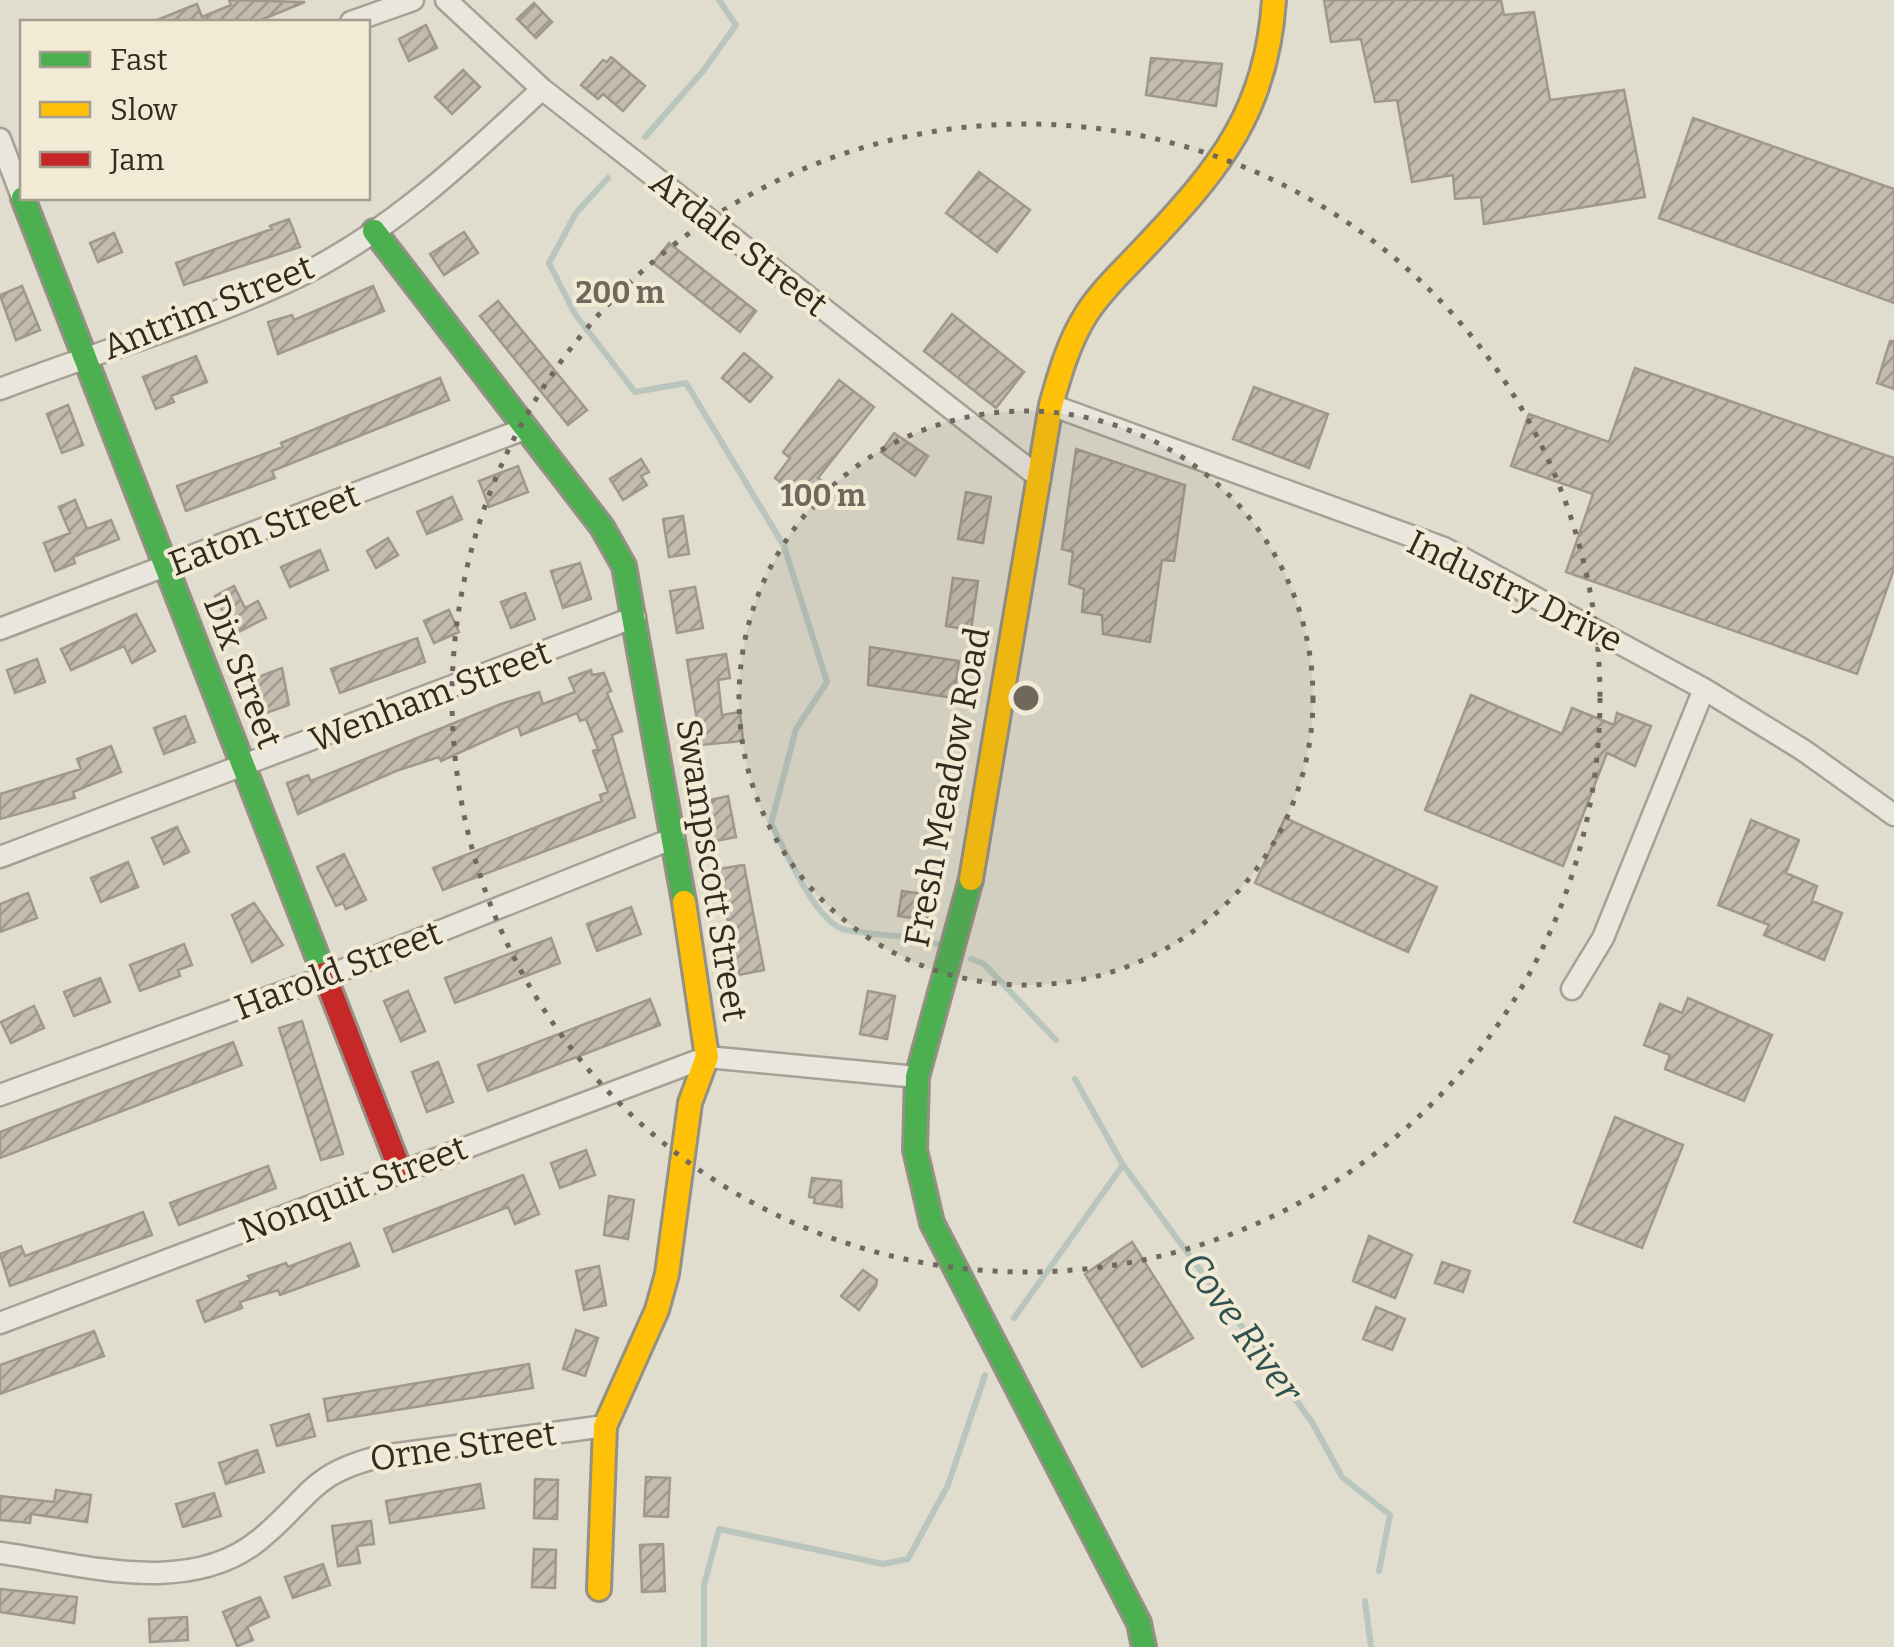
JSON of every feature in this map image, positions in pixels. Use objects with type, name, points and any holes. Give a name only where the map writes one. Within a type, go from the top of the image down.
[{"type":"street","points":[[356,20],[412,0]]},
{"type":"street","name":"Ardale Street","points":[[446,0],[542,89],[1040,478]]},
{"type":"street","name":"Fresh Meadow Road","points":[[1144,1647],[1139,1623],[932,1222],[915,1150],[917,1077],[969,893],[1051,405],[1066,352],[1101,293],[1189,202],[1234,147],[1264,80],[1274,9]]},
{"type":"street","name":"Antrim Street","points":[[0,389],[288,281],[374,232],[454,171],[542,89]]},
{"type":"street","name":"Dix Street","points":[[6,145],[20,190]]},
{"type":"street","name":"Dix Street","points":[[23,200],[400,1170]]},
{"type":"street","name":"Swampscott Street","points":[[374,232],[602,527],[624,566],[674,838],[707,1057],[690,1103],[666,1274],[656,1310],[605,1426],[599,1589]]},
{"type":"street","name":"Industry Drive","points":[[1051,405],[1444,548],[1704,689],[1803,750],[1894,816]]},
{"type":"street","name":"Eaton Street","points":[[0,628],[526,428]]},
{"type":"street","name":"Wenham Street","points":[[0,857],[635,617]]},
{"type":"street","points":[[1572,989],[1603,938],[1704,689]]},
{"type":"street","name":"Harold Street","points":[[0,1095],[326,977],[674,838]]},
{"type":"street","points":[[707,1057],[917,1077]]},
{"type":"street","name":"Nonquit Street","points":[[0,1323],[707,1057]]},
{"type":"street","name":"Orne Street","points":[[0,1553],[172,1573],[204,1568],[232,1558],[258,1541],[315,1482],[345,1464],[605,1426]]},
{"type":"building","points":[[229,0],[305,2],[261,20],[157,20],[197,4],[202,17],[231,5]]},
{"type":"building","points":[[1324,0],[1501,0],[1504,15],[1534,12],[1550,100],[1624,90],[1645,197],[1484,224],[1481,197],[1455,199],[1453,175],[1412,182],[1397,100],[1375,102],[1361,39],[1331,42]]},
{"type":"building","points":[[534,3],[552,22],[536,38],[517,19]]},
{"type":"building","points":[[426,25],[437,48],[409,61],[399,39]]},
{"type":"building","points":[[611,57],[645,86],[623,111],[603,94],[598,99],[581,85],[603,60],[607,62]]},
{"type":"building","points":[[1151,58],[1222,64],[1216,106],[1146,95]]},
{"type":"building","points":[[463,70],[480,87],[452,114],[435,97]]},
{"type":"building","points":[[1693,118],[1894,189],[1894,303],[1659,218]]},
{"type":"building","points":[[979,172],[1030,210],[997,252],[946,213]]},
{"type":"building","points":[[289,219],[300,247],[184,285],[176,263],[272,229],[270,226]]},
{"type":"building","points":[[464,232],[478,253],[444,275],[430,254]]},
{"type":"building","points":[[114,233],[122,252],[98,262],[90,243]]},
{"type":"building","points":[[669,243],[756,311],[740,332],[653,263]]},
{"type":"building","points":[[22,286],[40,330],[16,340],[0,295]]},
{"type":"building","points":[[373,286],[384,311],[278,354],[268,322],[292,315],[294,320]]},
{"type":"building","points":[[498,301],[587,410],[568,425],[480,316]]},
{"type":"building","points":[[952,314],[1024,372],[996,408],[924,351]]},
{"type":"building","points":[[1890,341],[1894,341],[1894,389],[1877,383]]},
{"type":"building","points":[[744,353],[772,377],[750,402],[722,378]]},
{"type":"building","points":[[196,356],[207,382],[171,396],[174,402],[156,409],[143,377]]},
{"type":"building","points":[[1635,368],[1894,458],[1894,569],[1857,674],[1566,572],[1593,494],[1511,466],[1529,414],[1609,442]]},
{"type":"building","points":[[440,378],[449,400],[272,471],[275,478],[186,511],[177,486],[283,447],[281,443]]},
{"type":"building","points":[[839,380],[874,407],[818,478],[830,488],[814,509],[775,478],[790,458],[783,452]]},
{"type":"building","points":[[1254,387],[1328,414],[1309,468],[1233,439]]},
{"type":"building","points":[[68,405],[83,445],[62,453],[47,414]]},
{"type":"building","points":[[894,433],[928,456],[915,476],[881,452]]},
{"type":"building","points":[[1076,449],[1185,485],[1174,561],[1162,560],[1150,642],[1103,634],[1102,615],[1082,612],[1084,589],[1069,584],[1073,552],[1062,549]]},
{"type":"building","points":[[641,459],[649,472],[641,476],[647,485],[623,500],[610,479]]},
{"type":"building","points":[[518,466],[528,492],[489,507],[479,481]]},
{"type":"building","points":[[966,492],[991,497],[983,543],[958,539]]},
{"type":"building","points":[[452,497],[462,519],[427,534],[417,512]]},
{"type":"building","points":[[75,500],[87,529],[111,520],[119,539],[73,557],[75,563],[55,571],[44,543],[70,533],[59,507]]},
{"type":"building","points":[[683,516],[689,554],[669,557],[663,519]]},
{"type":"building","points":[[388,538],[398,555],[376,568],[367,551]]},
{"type":"building","points":[[320,550],[328,570],[290,587],[281,567]]},
{"type":"building","points":[[580,563],[591,599],[563,608],[551,571]]},
{"type":"building","points":[[953,578],[978,581],[971,630],[946,626]]},
{"type":"building","points":[[234,586],[245,608],[258,601],[266,618],[234,634],[215,596]]},
{"type":"building","points":[[695,587],[703,628],[677,633],[670,591]]},
{"type":"building","points":[[525,593],[535,619],[511,628],[501,602]]},
{"type":"building","points":[[449,610],[459,632],[434,643],[424,621]]},
{"type":"building","points":[[136,614],[155,651],[132,663],[124,646],[71,670],[61,649]]},
{"type":"building","points":[[417,638],[425,662],[340,693],[331,669]]},
{"type":"building","points":[[870,647],[959,661],[954,698],[868,685]]},
{"type":"building","points":[[726,654],[730,678],[718,680],[722,715],[740,712],[743,741],[701,745],[687,660]]},
{"type":"building","points":[[37,659],[45,682],[15,693],[7,670]]},
{"type":"building","points":[[282,668],[289,705],[266,713],[253,679]]},
{"type":"building","points":[[591,670],[592,675],[604,673],[611,691],[607,693],[622,731],[612,735],[635,817],[443,890],[433,868],[602,801],[600,795],[608,792],[593,751],[598,749],[586,719],[580,721],[577,713],[521,735],[518,726],[441,761],[439,757],[396,771],[298,814],[287,783],[308,775],[311,781],[539,692],[543,704],[575,692],[569,678]]},
{"type":"building","points":[[1471,695],[1562,734],[1572,708],[1614,725],[1617,713],[1651,726],[1635,766],[1607,753],[1563,866],[1425,810]]},
{"type":"building","points":[[185,716],[195,742],[164,754],[154,728]]},
{"type":"building","points":[[111,746],[121,772],[73,792],[75,798],[0,819],[0,794],[81,769],[77,759]]},
{"type":"building","points":[[728,796],[736,837],[710,842],[702,802]]},
{"type":"building","points":[[1285,818],[1437,887],[1408,952],[1255,883]]},
{"type":"building","points":[[1751,820],[1799,840],[1786,873],[1817,886],[1812,901],[1842,913],[1824,960],[1764,935],[1769,925],[1718,905]]},
{"type":"building","points":[[177,827],[189,852],[164,864],[152,838]]},
{"type":"building","points":[[344,854],[366,900],[346,909],[343,903],[336,906],[317,867]]},
{"type":"building","points":[[128,862],[138,887],[101,902],[91,878]]},
{"type":"building","points":[[744,865],[764,970],[738,975],[718,869]]},
{"type":"building","points":[[902,891],[931,895],[927,920],[898,916]]},
{"type":"building","points":[[28,893],[37,918],[0,932],[0,904]]},
{"type":"building","points":[[254,903],[283,945],[252,962],[232,915]]},
{"type":"building","points":[[631,907],[641,934],[597,951],[587,924]]},
{"type":"building","points":[[551,938],[560,963],[455,1003],[445,978]]},
{"type":"building","points":[[184,944],[192,965],[178,970],[180,976],[140,991],[130,965]]},
{"type":"building","points":[[100,978],[110,1002],[74,1016],[64,992]]},
{"type":"building","points":[[408,991],[425,1031],[401,1041],[384,1001]]},
{"type":"building","points":[[868,991],[895,996],[887,1039],[860,1034]]},
{"type":"building","points":[[1688,998],[1772,1035],[1744,1101],[1665,1069],[1670,1055],[1644,1045],[1660,1004],[1682,1013]]},
{"type":"building","points":[[650,999],[660,1025],[488,1091],[478,1065]]},
{"type":"building","points":[[34,1006],[44,1028],[11,1043],[1,1022]]},
{"type":"building","points":[[302,1021],[343,1154],[321,1160],[279,1028]]},
{"type":"building","points":[[233,1042],[242,1065],[0,1158],[0,1132]]},
{"type":"building","points":[[438,1062],[453,1102],[427,1112],[412,1072]]},
{"type":"building","points":[[1615,1117],[1683,1145],[1642,1248],[1574,1222]]},
{"type":"building","points":[[586,1150],[595,1175],[560,1188],[551,1163]]},
{"type":"building","points":[[268,1166],[276,1188],[179,1225],[170,1203]]},
{"type":"building","points":[[523,1175],[539,1214],[515,1224],[508,1207],[393,1252],[384,1229]]},
{"type":"building","points":[[812,1178],[841,1181],[842,1207],[814,1203],[815,1198],[809,1197]]},
{"type":"building","points":[[609,1196],[634,1200],[628,1239],[604,1235]]},
{"type":"building","points":[[143,1212],[152,1235],[10,1286],[0,1254],[21,1246],[25,1256]]},
{"type":"building","points":[[1369,1236],[1412,1255],[1395,1298],[1353,1281]]},
{"type":"building","points":[[1132,1242],[1193,1338],[1142,1367],[1085,1274]]},
{"type":"building","points":[[350,1243],[359,1266],[280,1295],[278,1290],[240,1302],[242,1308],[205,1322],[197,1301],[250,1280],[248,1276],[286,1263],[288,1267]]},
{"type":"building","points":[[1442,1262],[1470,1271],[1463,1292],[1435,1283]]},
{"type":"building","points":[[599,1266],[606,1305],[584,1310],[576,1271]]},
{"type":"building","points":[[863,1270],[877,1280],[859,1310],[841,1296]]},
{"type":"building","points":[[1376,1307],[1405,1319],[1392,1350],[1363,1339]]},
{"type":"building","points":[[576,1330],[598,1338],[585,1376],[563,1369]]},
{"type":"building","points":[[94,1331],[104,1356],[0,1394],[0,1365]]},
{"type":"building","points":[[529,1364],[533,1388],[328,1421],[324,1399]]},
{"type":"building","points":[[309,1414],[315,1436],[277,1446],[271,1425]]},
{"type":"building","points":[[257,1450],[264,1472],[226,1484],[219,1463]]},
{"type":"building","points":[[646,1477],[670,1478],[668,1517],[644,1516]]},
{"type":"building","points":[[535,1479],[558,1480],[557,1519],[534,1518]]},
{"type":"building","points":[[480,1484],[484,1508],[390,1523],[386,1501]]},
{"type":"building","points":[[56,1490],[91,1495],[87,1522],[31,1514],[30,1523],[0,1520],[0,1496],[54,1502]]},
{"type":"building","points":[[214,1493],[221,1516],[183,1527],[176,1504]]},
{"type":"building","points":[[371,1521],[374,1544],[357,1546],[360,1563],[338,1566],[332,1526]]},
{"type":"building","points":[[663,1544],[665,1591],[642,1592],[640,1545]]},
{"type":"building","points":[[534,1549],[556,1550],[555,1588],[532,1587]]},
{"type":"building","points":[[323,1564],[330,1585],[293,1598],[285,1577]]},
{"type":"building","points":[[0,1589],[77,1597],[74,1623],[0,1612]]},
{"type":"building","points":[[260,1597],[269,1617],[247,1627],[253,1640],[237,1646],[223,1612]]},
{"type":"building","points":[[187,1617],[188,1640],[150,1642],[149,1619]]},
{"type":"waterway","name":"Cove River","points":[[645,137],[703,71],[736,25],[719,0]]},
{"type":"waterway","name":"Cove River","points":[[608,178],[576,213],[549,263],[575,314],[635,392],[686,383],[784,546],[827,682],[796,729],[771,824],[813,900],[835,925],[945,947]]},
{"type":"waterway","name":"Cove River","points":[[971,959],[984,964],[1056,1040]]},
{"type":"waterway","name":"Cove River","points":[[1075,1079],[1123,1165],[1312,1422],[1342,1477],[1390,1515],[1379,1571]]},
{"type":"waterway","points":[[1014,1318],[1123,1165]]},
{"type":"waterway","points":[[704,1647],[704,1585],[719,1529],[883,1564],[908,1559],[948,1485],[985,1375]]},
{"type":"waterway","name":"Cove River","points":[[1365,1601],[1371,1647]]},
{"type":"traffic: fast","points":[[24,200],[324,974]]},
{"type":"traffic: fast","points":[[374,231],[602,527],[624,566],[684,902]]},
{"type":"traffic: fast","points":[[971,879],[917,1077],[915,1150],[932,1223],[1139,1623],[1144,1647]]},
{"type":"traffic: slow","points":[[971,879],[1051,405],[1066,358],[1094,304],[1197,189],[1236,134],[1262,73],[1274,0]]},
{"type":"traffic: slow","points":[[599,1589],[605,1426],[657,1310],[667,1274],[690,1103],[707,1057],[684,902]]},
{"type":"traffic: jam","points":[[324,974],[400,1170]]}]
